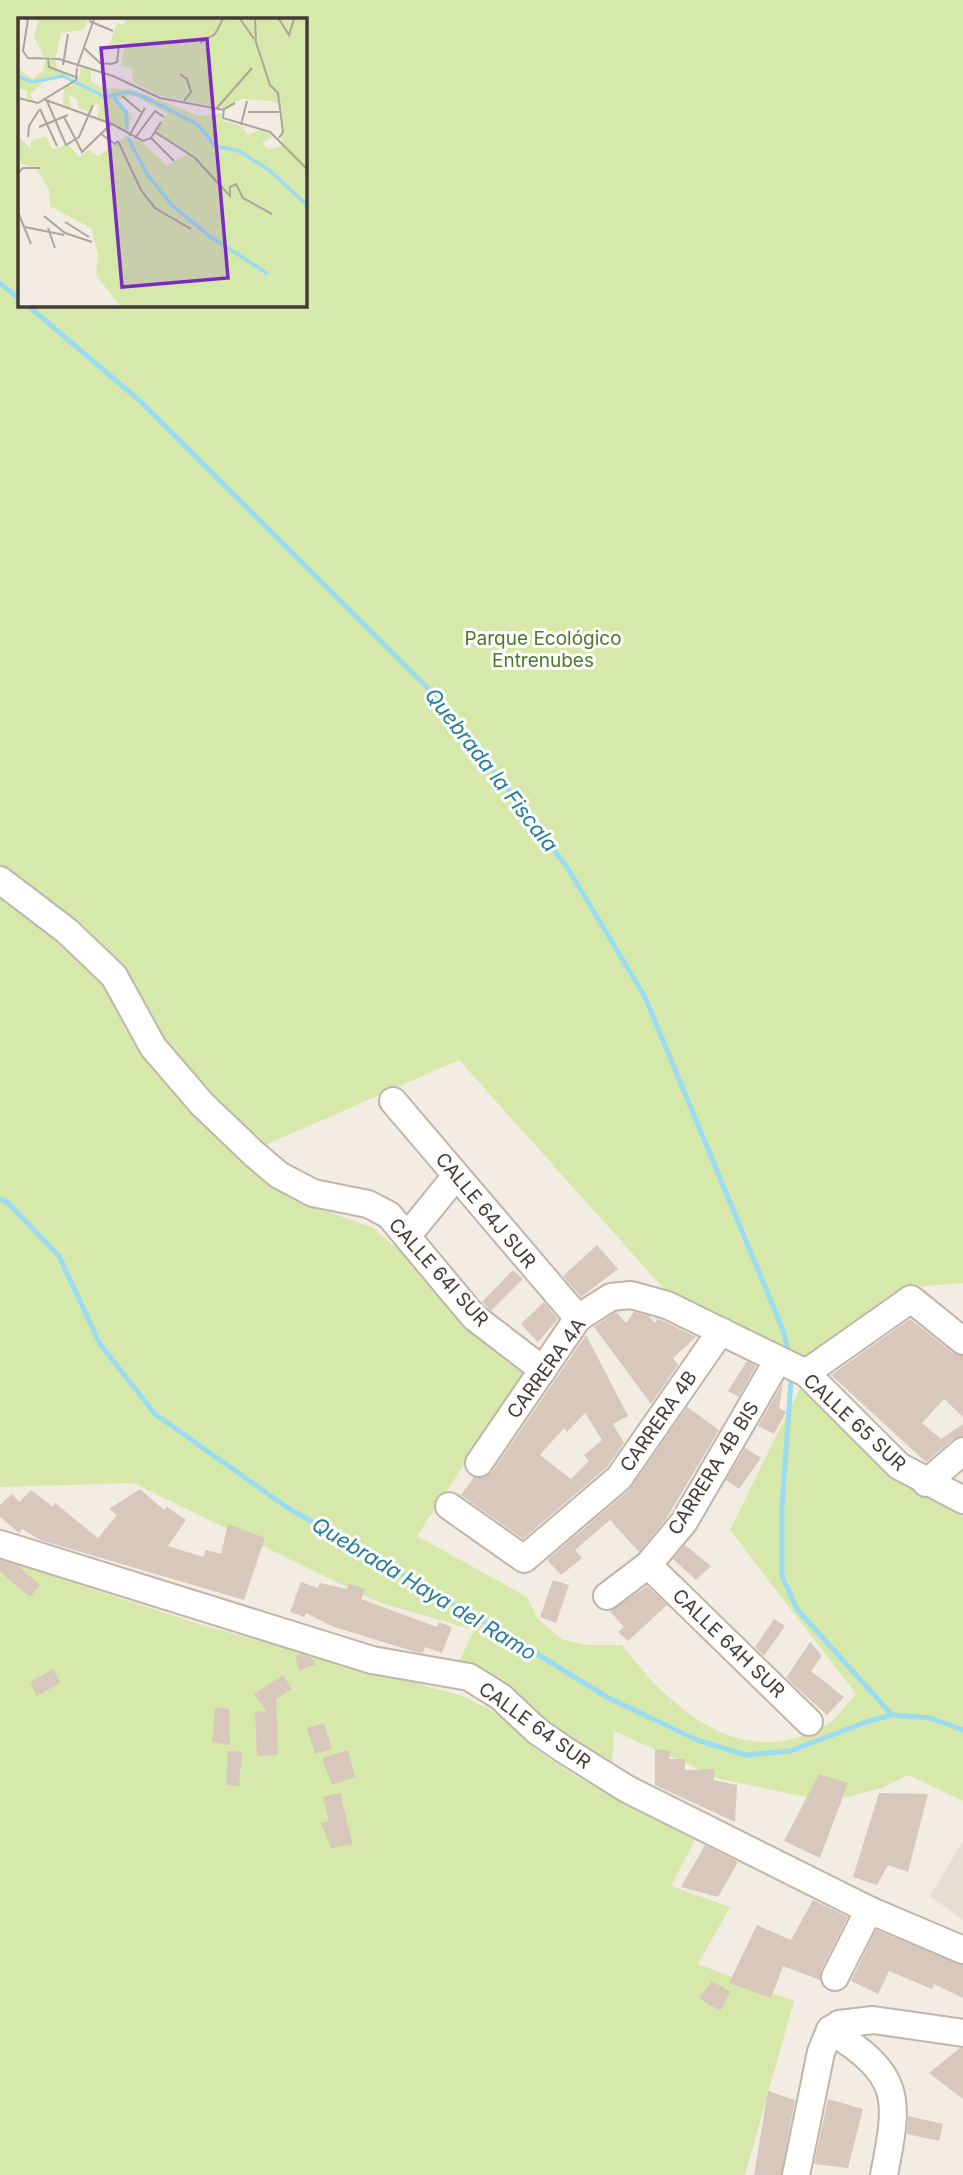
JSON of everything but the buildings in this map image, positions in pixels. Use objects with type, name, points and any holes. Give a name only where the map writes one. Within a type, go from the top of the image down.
[{"type":"street","name":"CALLE 64I SUR","points":[[0,880],[67,930],[114,976],[153,1047],[202,1104],[253,1153],[279,1175],[313,1194],[368,1204],[389,1215],[474,1317],[543,1370]]},
{"type":"street","name":"CALLE 64J SUR","points":[[393,1101],[578,1318]]},
{"type":"street","points":[[408,1236],[457,1176]]},
{"type":"street","name":"CARRERA 4A","points":[[478,1463],[578,1318],[611,1297],[631,1295]]},
{"type":"street","name":"CALLE 65 SUR","points":[[631,1295],[652,1299],[806,1373],[899,1466],[926,1483],[963,1500]]},
{"type":"street","points":[[806,1373],[911,1299],[963,1341]]},
{"type":"street","name":"CARRERA 4B","points":[[449,1506],[524,1559],[619,1478],[721,1331]]},
{"type":"street","name":"CARRERA 4B BIS","points":[[607,1596],[648,1565],[684,1522],[778,1360]]},
{"type":"street","points":[[926,1483],[963,1451]]},
{"type":"street","name":"CALLE 64 SUR","points":[[0,1544],[372,1660],[469,1677],[501,1697],[537,1731],[627,1789],[869,1910],[963,1950]]},
{"type":"street","name":"CALLE 64H SUR","points":[[648,1565],[809,1722]]},
{"type":"street","points":[[835,1977],[869,1910]]},
{"type":"street","points":[[796,2175],[821,2052],[839,2026],[873,2020],[909,2023],[963,2033]]},
{"type":"street","points":[[839,2026],[892,2093],[895,2117],[884,2175]]},
{"type":"shaded area","points":[[963,1841],[963,1920],[930,1896]]},
{"type":"green space","name":"Parque Ecológico Entrenubes","points":[[0,0],[963,0],[963,1283],[901,1288],[801,1360],[665,1290],[459,1060],[238,1157],[287,1197],[373,1228],[416,1265],[450,1309],[526,1371],[417,1536],[527,1597],[538,1619],[563,1640],[588,1645],[622,1645],[663,1691],[686,1711],[711,1727],[737,1738],[766,1742],[795,1738],[826,1725],[856,1694],[730,1530],[800,1388],[901,1482],[963,1513],[963,1801],[908,1775],[882,1788],[847,1797],[811,1798],[720,1779],[614,1731],[612,1765],[458,1664],[474,1630],[378,1602],[133,1483],[0,1487]]},
{"type":"green space","points":[[0,1559],[205,1626],[463,1696],[502,1716],[535,1749],[577,1777],[695,1840],[671,1886],[730,1907],[698,1964],[794,2001],[745,2175],[0,2175]]},
{"type":"waterway","name":"Quebrada la Fiscala","points":[[0,283],[18,298]]},
{"type":"waterway","name":"Quebrada la Fiscala","points":[[28,306],[140,401],[441,701],[567,867],[645,997],[783,1330],[789,1354]]},
{"type":"waterway","name":"Quebrada Haya del Ramo","points":[[0,1199],[7,1202],[59,1256],[100,1344],[155,1414],[285,1506],[607,1697],[697,1740],[745,1755],[790,1751],[892,1715],[930,1718],[963,1730]]},
{"type":"waterway","name":"Quebrada la Fiscala","points":[[791,1381],[782,1506],[782,1576],[797,1609],[892,1715]]}]
